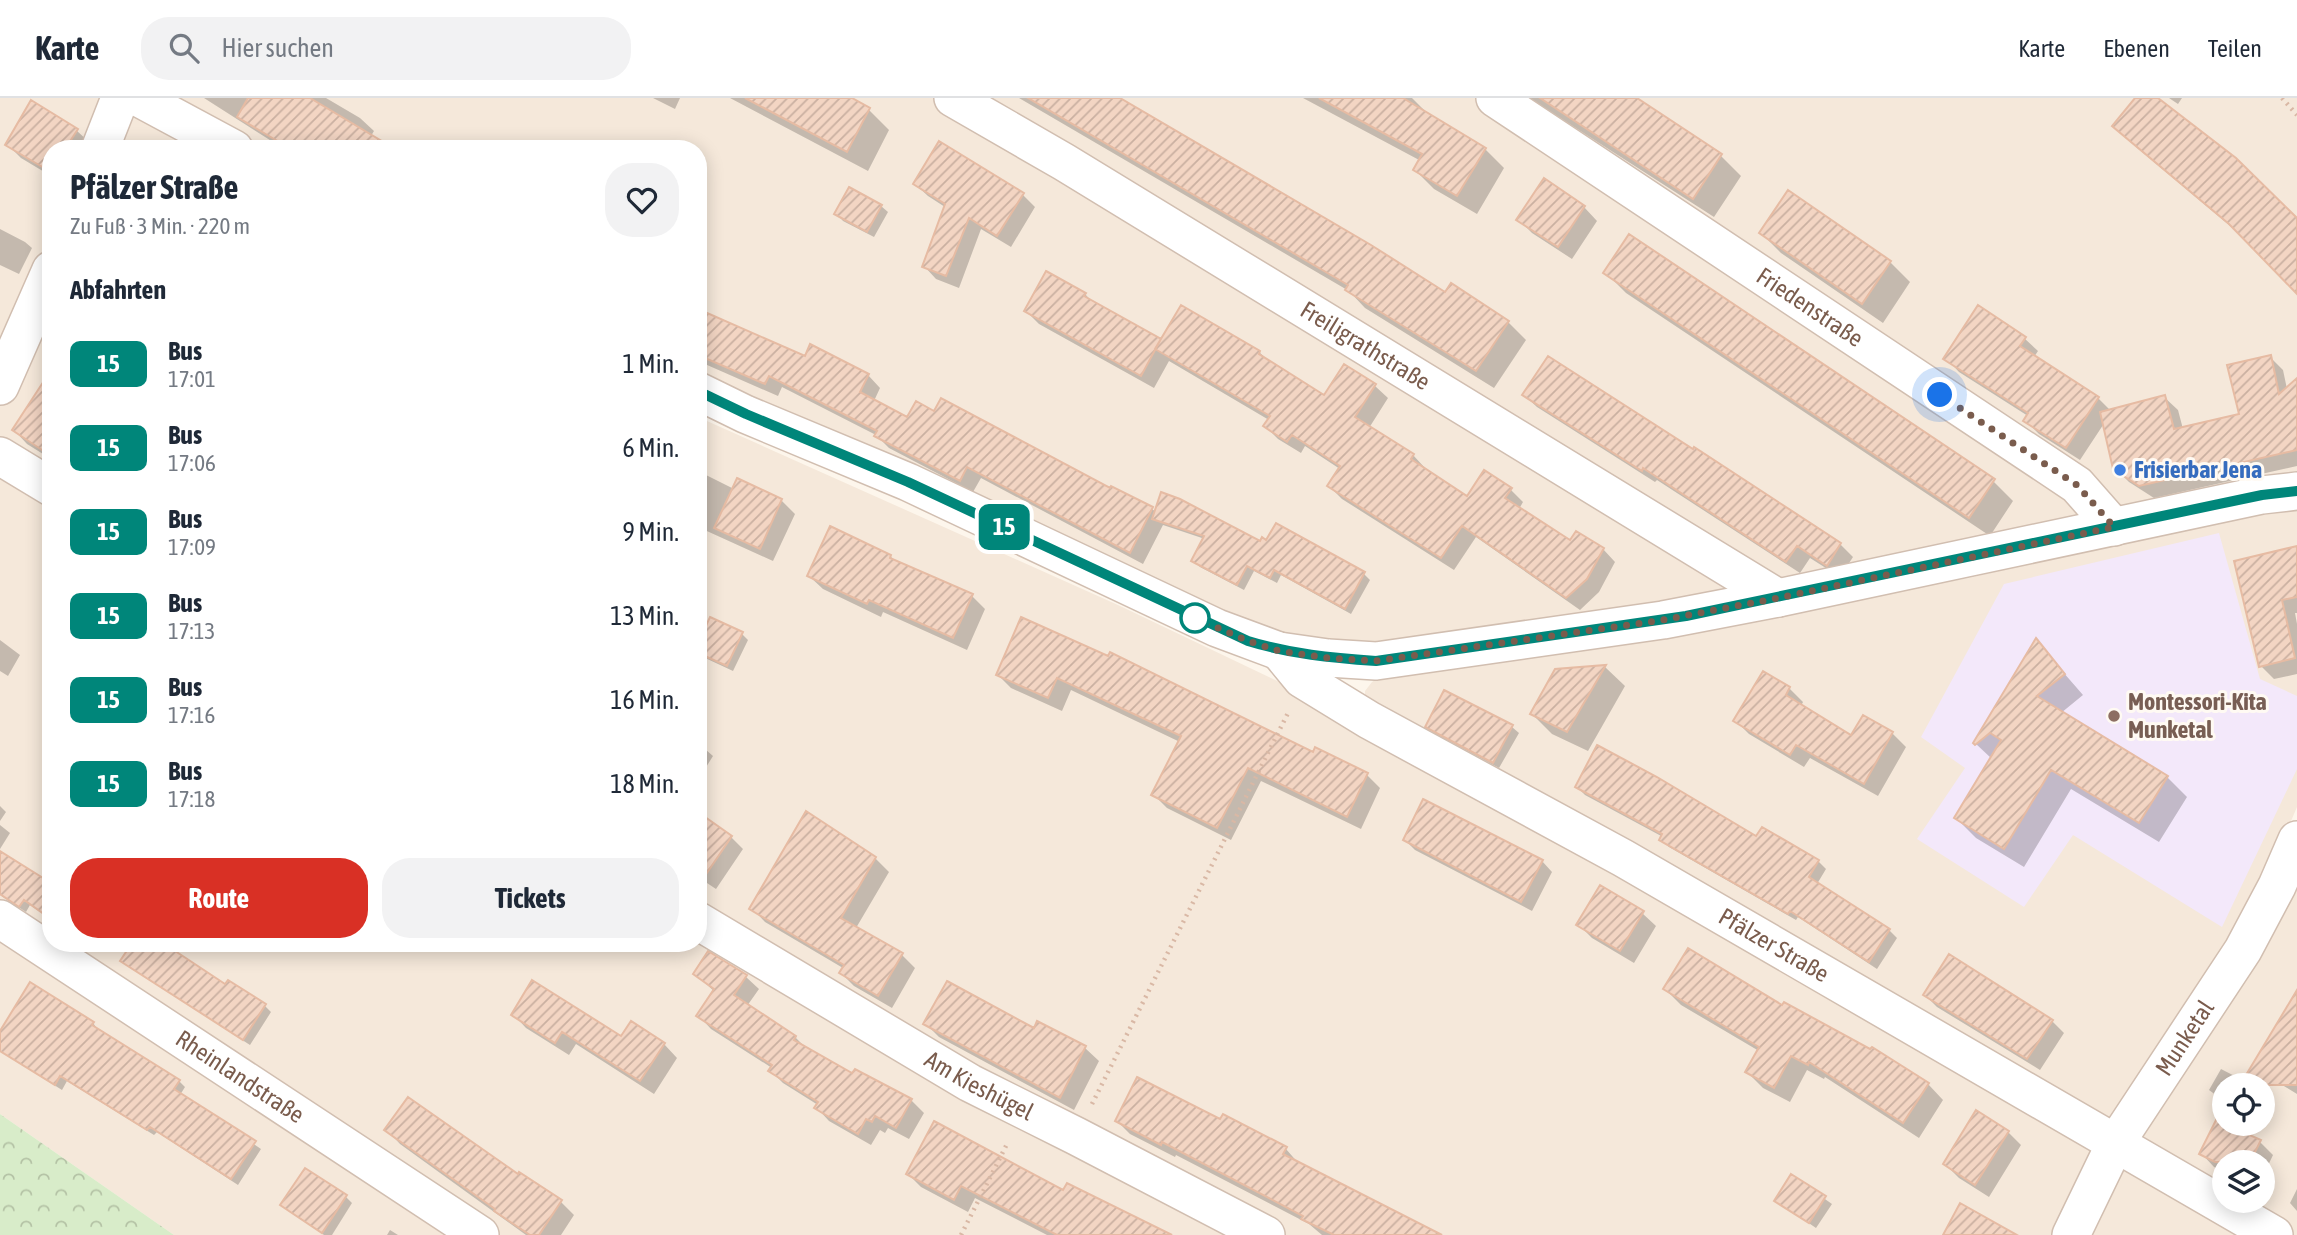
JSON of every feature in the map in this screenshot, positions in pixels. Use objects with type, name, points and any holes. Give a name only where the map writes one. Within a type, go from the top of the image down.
[{"type":"street","points":[[104,140],[120,98]]},
{"type":"street","points":[[139,98],[217,140]]},
{"type":"street","name":"Freiligrathstraße","points":[[953,98],[1088,176],[1778,598]]},
{"type":"street","name":"Friedenstraße","points":[[1494,98],[2077,485],[2114,527]]},
{"type":"street","points":[[0,386],[42,290]]},
{"type":"street","points":[[707,395],[908,482],[1217,628],[1279,651],[1376,661],[1663,620],[2262,495],[2297,491]]},
{"type":"street","points":[[0,456],[42,482]]},
{"type":"street","name":"Pfälzer Straße","points":[[1279,651],[1302,679],[1369,720],[1635,864],[2274,1235]]},
{"type":"street","name":"Munketal","points":[[2071,1235],[2115,1144],[2243,950],[2277,886],[2297,840]]},
{"type":"street","name":"Rheinlandstraße","points":[[0,919],[42,947]]},
{"type":"street","name":"Am Kieshügel","points":[[707,926],[935,1063],[1266,1235]]},
{"type":"street","name":"Rheinlandstraße","points":[[50,952],[480,1235]]},
{"type":"path","points":[[2282,98],[2297,115]]},
{"type":"path","points":[[1076,1136],[1283,724]]},
{"type":"path","points":[[961,1235],[1025,1110]]},
{"type":"shaded area","points":[[0,98],[103,98],[183,140],[42,140],[42,952],[707,952],[707,421],[1118,605],[1313,698],[1471,783],[2092,1146],[2094,1156],[2052,1235],[174,1235],[0,1114]]},
{"type":"shaded area","points":[[164,98],[2297,98],[2297,476],[1661,607],[1373,644],[1333,641],[1269,630],[1180,599],[707,387],[707,140],[236,140]]},
{"type":"shaded area","points":[[2297,506],[2297,807],[2265,882],[2115,1124],[1909,1008],[1622,836],[1488,771],[1365,701],[1365,691],[1379,677],[1665,633],[1969,578],[2263,509]]},
{"type":"shaded area","name":"Montessori-Kita Munketal","points":[[2219,533],[2260,679],[2297,696],[2297,769],[2222,927],[2073,835],[2024,907],[1917,839],[1965,768],[1921,737],[2004,584]]},
{"type":"shaded area","points":[[2297,873],[2297,1235],[2085,1235],[2120,1161]]},
{"type":"green space","points":[[0,1114],[174,1235],[0,1235]]},
{"type":"building","points":[[248,98],[310,98],[380,140],[276,140],[237,117]]},
{"type":"building","points":[[745,98],[852,98],[870,108],[847,152]]},
{"type":"building","points":[[1028,98],[1120,98],[1371,245],[1445,292],[1451,283],[1509,321],[1476,371],[1345,290],[1348,285]]},
{"type":"building","points":[[1319,98],[1403,98],[1486,148],[1457,196],[1413,170],[1422,154]]},
{"type":"building","points":[[1540,98],[1637,98],[1722,154],[1693,199]]},
{"type":"building","points":[[2135,98],[2158,98],[2236,158],[2297,218],[2297,294],[2229,224],[2112,126]]},
{"type":"building","points":[[31,100],[78,129],[71,140],[42,140],[42,167],[5,145]]},
{"type":"building","points":[[939,141],[1024,193],[997,236],[969,218],[946,276],[922,267],[945,204],[913,184]]},
{"type":"building","points":[[1544,178],[1585,206],[1558,247],[1516,220]]},
{"type":"building","points":[[849,187],[882,205],[867,232],[834,214]]},
{"type":"building","points":[[1788,190],[1891,261],[1862,304],[1759,233]]},
{"type":"building","points":[[1629,234],[1995,479],[1969,518],[1603,273]]},
{"type":"building","points":[[1046,271],[1086,293],[1084,296],[1161,339],[1141,376],[1024,311]]},
{"type":"building","points":[[1181,305],[1260,351],[1259,354],[1324,395],[1344,364],[1376,384],[1355,417],[1414,454],[1411,459],[1467,496],[1484,470],[1512,488],[1505,498],[1570,540],[1576,531],[1604,548],[1587,579],[1566,598],[1462,526],[1441,558],[1327,486],[1340,466],[1292,435],[1287,442],[1263,426],[1270,416],[1155,349]]},
{"type":"building","points":[[1978,305],[2026,337],[2020,346],[2099,397],[2066,448],[2023,421],[2028,413],[1943,359]]},
{"type":"building","points":[[707,313],[805,356],[810,344],[869,374],[860,392],[907,417],[916,401],[934,411],[941,398],[1110,488],[1111,486],[1153,507],[1130,553],[967,467],[960,481],[874,436],[877,431],[769,376],[765,384],[707,359]]},
{"type":"building","points":[[2271,355],[2279,394],[2297,378],[2297,450],[2139,486],[2113,469],[2100,412],[2165,395],[2174,429],[2239,414],[2227,365]]},
{"type":"building","points":[[1548,356],[1841,543],[1827,566],[1797,546],[1786,562],[1643,468],[1642,471],[1522,395]]},
{"type":"building","points":[[42,384],[42,450],[12,430]]},
{"type":"building","points":[[737,478],[782,499],[760,549],[714,528]]},
{"type":"building","points":[[1161,492],[1180,499],[1260,541],[1262,537],[1266,540],[1276,523],[1365,572],[1345,609],[1274,570],[1270,578],[1247,566],[1237,585],[1191,561],[1204,536],[1152,519]]},
{"type":"building","points":[[830,526],[891,555],[890,558],[973,594],[953,638],[869,600],[867,604],[807,576]]},
{"type":"building","points":[[2297,546],[2297,597],[2282,600],[2295,658],[2259,667],[2234,561]]},
{"type":"building","points":[[710,617],[743,632],[727,666],[707,657],[707,624]]},
{"type":"building","points":[[1021,617],[1108,656],[1110,652],[1313,752],[1315,747],[1368,773],[1347,817],[1248,768],[1217,828],[1151,795],[1181,736],[1057,678],[1048,698],[996,675]]},
{"type":"building","points":[[2036,638],[2065,674],[2037,696],[2168,776],[2139,823],[2051,770],[2004,849],[1954,818],[2001,740],[1990,733],[1975,745],[1973,743]]},
{"type":"building","points":[[1606,665],[1567,732],[1530,714],[1555,669]]},
{"type":"building","points":[[1763,671],[1790,687],[1786,695],[1851,735],[1863,715],[1893,732],[1864,784],[1796,745],[1790,755],[1733,721]]},
{"type":"building","points":[[1444,690],[1513,725],[1493,763],[1425,727]]},
{"type":"building","points":[[1597,745],[1756,836],[1762,827],[1819,860],[1809,877],[1890,929],[1869,962],[1790,911],[1788,914],[1659,840],[1662,834],[1575,787]]},
{"type":"building","points":[[1423,799],[1543,860],[1521,902],[1403,840]]},
{"type":"building","points":[[806,811],[876,857],[841,918],[903,953],[878,996],[839,973],[844,965],[749,909]]},
{"type":"building","points":[[707,818],[732,836],[707,873]]},
{"type":"building","points":[[0,851],[42,877],[42,913],[24,900],[19,907],[0,894]]},
{"type":"building","points":[[1600,885],[1644,911],[1620,951],[1576,925]]},
{"type":"building","points":[[1688,948],[1782,1005],[1784,1002],[1870,1049],[1872,1047],[1929,1083],[1903,1123],[1809,1062],[1808,1065],[1791,1056],[1774,1088],[1745,1072],[1759,1047],[1663,989]]},
{"type":"building","points":[[708,951],[747,975],[734,995],[796,1036],[794,1040],[852,1073],[855,1069],[912,1099],[896,1128],[875,1116],[872,1122],[866,1119],[858,1134],[814,1108],[818,1102],[768,1071],[772,1065],[696,1016],[714,989],[693,974]]},
{"type":"building","points":[[126,952],[177,952],[225,984],[228,980],[266,1004],[243,1040],[120,961]]},
{"type":"building","points":[[1949,954],[2053,1020],[2027,1059],[1923,995]]},
{"type":"building","points":[[532,980],[621,1036],[631,1021],[665,1043],[640,1081],[562,1032],[555,1043],[511,1015]]},
{"type":"building","points":[[947,981],[1034,1028],[1037,1021],[1086,1046],[1060,1098],[923,1024]]},
{"type":"building","points":[[30,982],[180,1080],[174,1089],[256,1141],[231,1179],[150,1127],[147,1130],[60,1076],[55,1085],[0,1051],[0,1031]]},
{"type":"building","points":[[2297,990],[2297,1085],[2275,1085],[2275,1073],[2247,1073]]},
{"type":"building","points":[[1137,1077],[1220,1119],[1223,1114],[1287,1147],[1283,1154],[1442,1235],[1334,1235],[1301,1219],[1303,1216],[1162,1142],[1161,1145],[1115,1121]]},
{"type":"building","points":[[408,1097],[518,1174],[519,1172],[562,1200],[539,1235],[530,1235],[494,1211],[495,1209],[384,1130]]},
{"type":"building","points":[[1976,1110],[2009,1131],[1975,1185],[1943,1164]]},
{"type":"building","points":[[934,1121],[1063,1190],[1067,1183],[1172,1235],[1057,1235],[961,1186],[954,1200],[906,1174]]},
{"type":"building","points":[[2212,1128],[2212,1136],[2252,1136],[2261,1140],[2256,1150],[2212,1150],[2212,1160],[2199,1154]]},
{"type":"building","points":[[305,1168],[347,1195],[322,1233],[280,1205]]},
{"type":"building","points":[[1791,1174],[1826,1196],[1809,1223],[1774,1201]]},
{"type":"building","points":[[1960,1203],[2017,1235],[1943,1235]]},
{"type":"bus line","name":"15","points":[[707,395],[908,482],[1248,641],[1279,651],[1376,661],[1663,620],[2262,495],[2297,491]]},
{"type":"place","name":"Frisierbar Jena","points":[[2120,470]]},
{"type":"place","name":"Montessori-Kita Munketal","points":[[2114,716]]},
{"type":"route","points":[[1195,618],[1279,651],[1376,661],[1663,620],[2114,527],[2077,485],[1940,395]]}]
